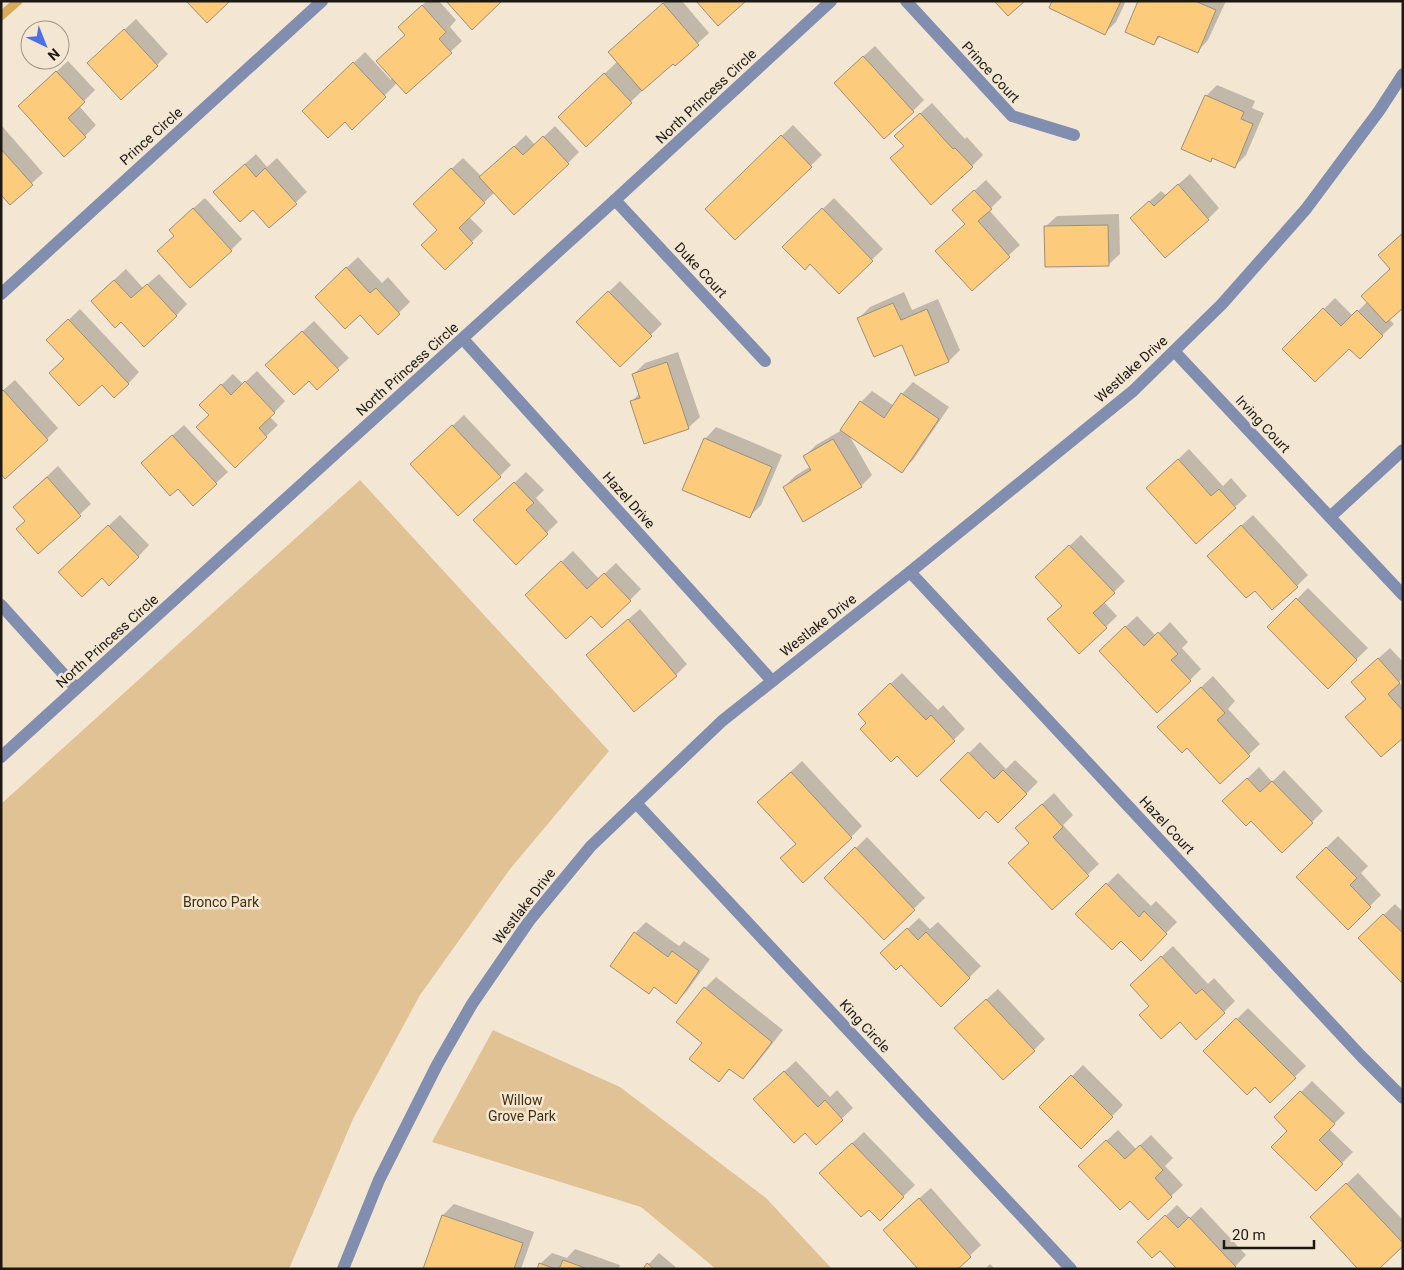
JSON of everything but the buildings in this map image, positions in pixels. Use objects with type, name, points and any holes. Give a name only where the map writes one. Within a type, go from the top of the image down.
[{"type":"street","name":"Prince Circle","points":[[1,294],[322,1]]},
{"type":"street","name":"North Princess Circle","points":[[1,757],[463,339],[831,1]]},
{"type":"street","name":"Prince Court","points":[[906,1],[1012,116],[1074,135]]},
{"type":"street","name":"Westlake Drive","points":[[343,1269],[380,1180],[437,1065],[472,1004],[529,921],[591,846],[722,721],[910,572],[1133,391],[1222,304],[1306,209],[1379,111],[1403,74]]},
{"type":"street","name":"Duke Court","points":[[615,200],[765,361]]},
{"type":"street","name":"Hazel Drive","points":[[463,339],[772,681]]},
{"type":"street","name":"Irving Court","points":[[1174,350],[1403,595]]},
{"type":"street","points":[[1330,517],[1403,450]]},
{"type":"street","name":"Hazel Court","points":[[910,572],[1354,1048],[1403,1098]]},
{"type":"street","points":[[1,605],[76,688]]},
{"type":"street","name":"King Circle","points":[[636,803],[1071,1269]]},
{"type":"green space","name":"Bronco Park","points":[[360,480],[609,751],[510,869],[420,995],[353,1119],[289,1269],[1,1269],[1,804]]},
{"type":"green space","name":"Willow Grove Park","points":[[493,1030],[620,1087],[766,1198],[832,1269],[716,1269],[641,1207],[432,1142]]},
{"type":"waterway","points":[[1,16],[18,1]]}]
